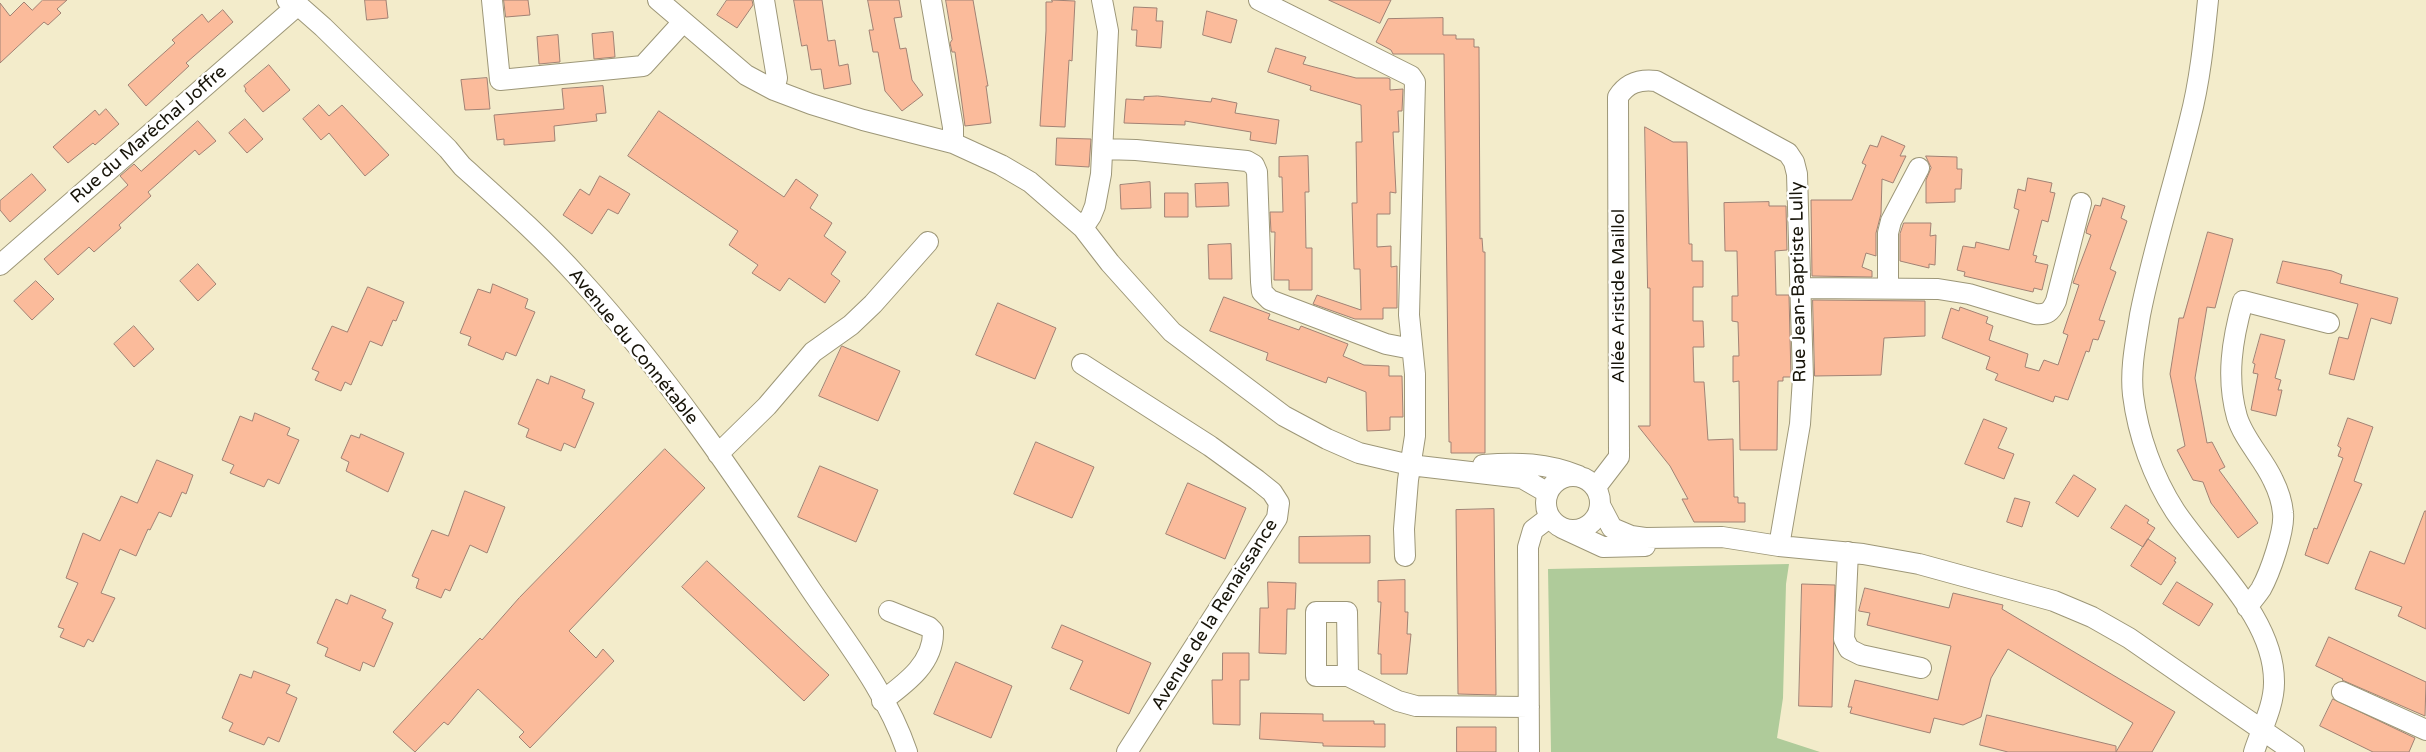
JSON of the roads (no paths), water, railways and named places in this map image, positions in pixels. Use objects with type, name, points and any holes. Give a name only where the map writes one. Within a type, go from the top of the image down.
[{"type":"street","points":[[492,0],[500,80],[643,66],[683,22]]},
{"type":"street","points":[[658,0],[746,74],[774,90],[811,104],[953,143],[1001,165],[1030,182],[1082,228],[1172,332],[1277,410],[1327,439],[1359,452],[1410,465],[1522,478],[1548,493]]},
{"type":"street","points":[[764,0],[777,78],[774,90]]},
{"type":"street","points":[[931,0],[953,127],[953,143]]},
{"type":"street","points":[[1082,228],[1091,216],[1099,191],[1103,149],[1108,31],[1102,0]]},
{"type":"street","points":[[1259,0],[1411,76],[1415,82],[1412,219],[1408,265],[1408,315],[1412,349],[1415,436],[1410,465],[1405,522],[1405,556]]},
{"type":"street","points":[[2208,0],[2204,48],[2191,117],[2146,284],[2133,353],[2133,395],[2139,426],[2147,452],[2163,490],[2176,512],[2247,607],[2266,640],[2273,662],[2273,696],[2254,752]]},
{"type":"street","name":"Rue du Maréchal Joffre","points":[[0,264],[292,3]]},
{"type":"street","name":"Avenue du Connétable","points":[[292,3],[323,27],[448,149],[462,166],[578,277],[673,392],[718,454],[859,661],[882,701],[907,752]]},
{"type":"street","name":"Rue Jean-Baptiste Lully","points":[[1618,97],[1624,87],[1634,82],[1656,81],[1788,153],[1794,162],[1797,174],[1803,378],[1800,424],[1779,546]]},
{"type":"street","name":"Allée Aristide Maillol","points":[[1588,482],[1619,458],[1618,97]]},
{"type":"street","points":[[1103,149],[1136,150],[1247,161],[1254,165],[1257,172],[1261,282],[1265,296],[1386,344],[1412,349]]},
{"type":"street","points":[[1888,287],[1888,233],[1891,221],[1919,168]]},
{"type":"street","points":[[1800,288],[1888,287],[1938,289],[1961,292],[2035,314],[2046,315],[2052,311],[2056,301],[2081,203]]},
{"type":"street","points":[[718,454],[767,406],[812,352],[851,325],[873,304],[928,242]]},
{"type":"street","points":[[2247,607],[2260,590],[2267,576],[2283,523],[2284,513],[2273,480],[2238,419],[2233,398],[2231,353],[2243,301],[2329,322]]},
{"type":"street","name":"Avenue de la Renaissance","points":[[1082,364],[1210,446],[1257,480],[1272,492],[1280,509],[1274,524],[1128,752]]},
{"type":"street","points":[[1441,468],[1510,462],[1554,466],[1588,482],[1599,494],[1600,507],[1612,528],[1631,536],[1645,538],[1722,537],[1779,546],[1848,552],[1919,564],[2054,601],[2084,614],[2129,638],[2294,752]]},
{"type":"street","points":[[1588,482],[1566,477],[1559,480],[1548,493],[1546,503],[1556,523],[1603,547],[1631,546],[1748,551],[1779,546]]},
{"type":"street","points":[[1529,752],[1528,547],[1533,530],[1556,523],[1574,530],[1582,529],[1592,522],[1600,507]]},
{"type":"street","points":[[1848,552],[1844,638],[1849,649],[1861,655],[1921,668]]},
{"type":"street","points":[[882,701],[918,673],[934,638],[933,630],[929,627],[889,610]]},
{"type":"street","points":[[1348,676],[1398,701],[1416,706],[1529,707]]},
{"type":"street","points":[[2342,692],[2426,730]]}]
